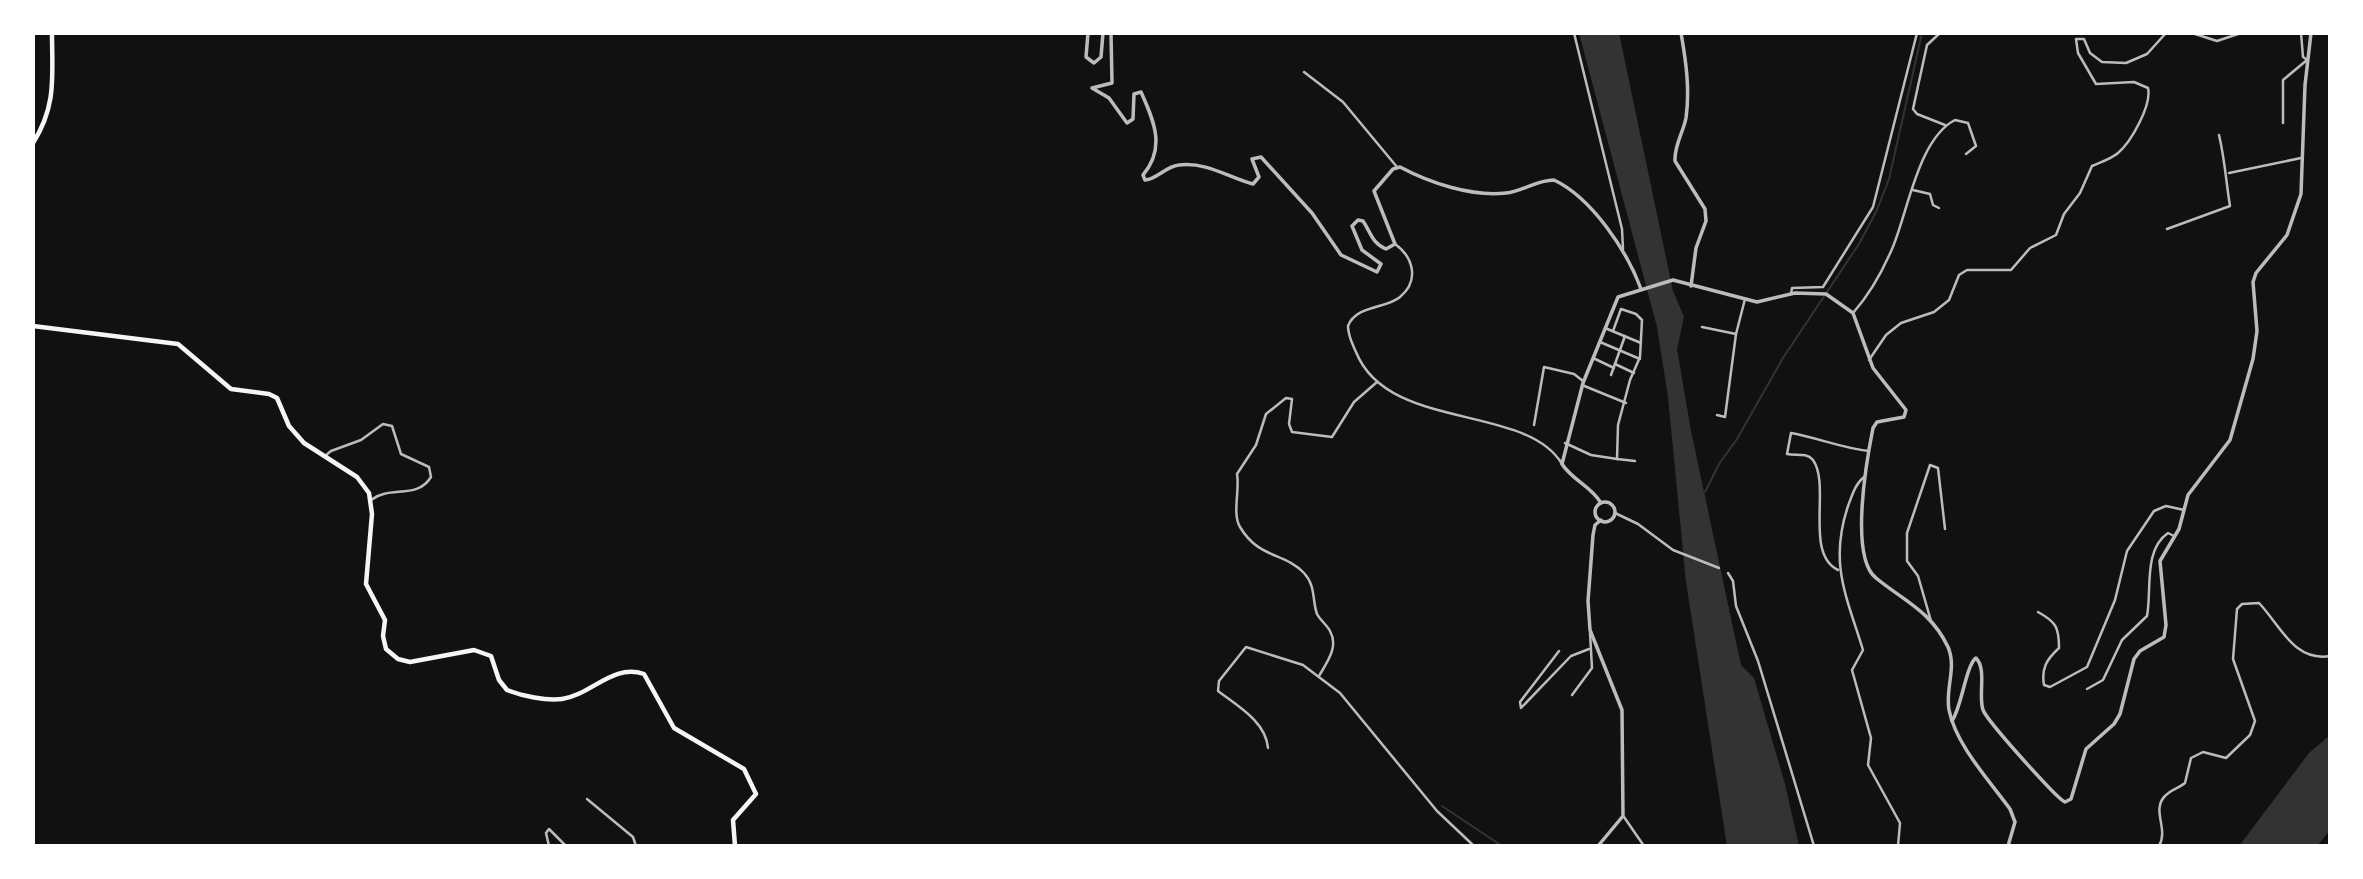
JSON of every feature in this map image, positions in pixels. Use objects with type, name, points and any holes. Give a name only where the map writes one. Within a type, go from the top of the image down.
[{"type":"main road","points":[[33,143],[47,122],[52,97],[52,33]]},
{"type":"main road","points":[[33,326],[178,344],[231,389],[269,394],[277,398],[295,435],[357,477],[371,500],[366,584],[385,620],[384,642],[394,657],[410,662],[468,650],[480,651],[491,656],[499,680],[507,690],[550,698],[570,696],[625,671],[644,674],[674,728],[722,755],[750,776],[756,794],[733,820],[735,846]]},
{"type":"street","points":[[1088,33],[1086,57],[1094,63],[1101,57],[1103,33]]},
{"type":"street","points":[[1111,33],[1112,83],[1092,88],[1109,98],[1127,123],[1133,119],[1134,94],[1140,92],[1153,120],[1156,148],[1152,165],[1143,175],[1145,180],[1170,167],[1194,165],[1209,166],[1253,184],[1259,177],[1251,162],[1253,156],[1258,156],[1312,213],[1347,260],[1373,272],[1379,269],[1378,261],[1362,250],[1353,233],[1353,223],[1358,220],[1366,224],[1371,238],[1379,246],[1387,249],[1395,244]]},
{"type":"street","points":[[1574,33],[1622,229],[1623,249]]},
{"type":"street","points":[[1682,33],[1687,65],[1686,118],[1674,152],[1675,161],[1705,209],[1706,222],[1696,248],[1691,286]]},
{"type":"street","points":[[1793,293],[1792,289],[1823,287],[1873,207],[1917,33]]},
{"type":"street","points":[[1940,33],[1927,45],[1913,109],[1917,114],[1945,125]]},
{"type":"street","points":[[1870,360],[1886,335],[1901,323],[1934,312],[1950,300],[1959,275],[1967,270],[2011,270],[2030,248],[2056,235],[2064,214],[2080,193],[2092,166],[2115,155],[2124,147],[2147,103],[2148,88],[2134,82],[2096,84],[2078,53],[2076,39],[2084,38],[2090,53],[2111,64],[2141,58],[2166,33]]},
{"type":"street","points":[[2192,33],[2217,41],[2241,33]]},
{"type":"street","points":[[2301,33],[2303,57],[2308,60]]},
{"type":"street","points":[[1952,721],[1961,703],[1970,665],[1976,658],[1981,668],[1983,710],[1992,725],[2039,774],[2059,801],[2071,799],[2086,749],[2114,724],[2120,713],[2134,659],[2164,637],[2166,625],[2160,561],[2174,536],[2188,495],[2230,440],[2257,331],[2253,282],[2256,273],[2287,235],[2301,194],[2305,85],[2311,33]]},
{"type":"street","points":[[2283,123],[2283,80],[2308,60]]},
{"type":"street","points":[[1304,72],[1343,102],[1397,167],[1423,179],[1484,192],[1510,192],[1554,180],[1575,194],[1623,249],[1642,289]]},
{"type":"street","points":[[1853,313],[1875,283],[1892,249],[1927,151],[1945,125],[1955,120],[1968,123],[1976,146],[1966,154]]},
{"type":"street","points":[[2167,229],[2228,208],[2228,173],[2219,135]]},
{"type":"street","points":[[2228,173],[2301,158]]},
{"type":"street","points":[[1397,167],[1374,191],[1395,244],[1411,261],[1413,272],[1400,298],[1358,314],[1348,326],[1361,366],[1377,382],[1437,410],[1515,429],[1556,454],[1567,472],[1593,491],[1601,503]]},
{"type":"street","points":[[1913,190],[1930,194],[1933,205],[1939,208]]},
{"type":"street","points":[[1562,464],[1565,443],[1583,383],[1618,297],[1673,280],[1757,302],[1793,293],[1826,294],[1844,305],[1853,313],[1870,360],[1906,410],[1904,417],[1877,422],[1873,428],[1864,477],[1862,519],[1869,570],[1874,577],[1915,604],[1931,621],[1947,645],[1952,660],[1948,700],[1952,721],[2010,809],[2015,821],[2008,846]]},
{"type":"street","points":[[1717,415],[1725,417],[1736,334],[1745,299]]},
{"type":"street","points":[[1613,331],[1619,313],[1626,309],[1642,320],[1640,359],[1630,380],[1618,425],[1617,459]]},
{"type":"street","points":[[1702,327],[1736,334]]},
{"type":"street","points":[[1605,328],[1641,343]]},
{"type":"street","points":[[1611,375],[1625,336]]},
{"type":"street","points":[[1600,342],[1640,359]]},
{"type":"street","points":[[1593,358],[1635,374]]},
{"type":"street","points":[[1534,425],[1544,367],[1574,374],[1583,383],[1626,403]]},
{"type":"street","points":[[1319,676],[1333,650],[1332,633],[1318,614],[1315,592],[1305,574],[1254,546],[1240,526],[1237,516],[1240,486],[1237,474],[1256,445],[1266,414],[1284,400],[1292,399],[1290,430],[1332,437],[1354,402],[1377,382]]},
{"type":"street","points":[[325,456],[331,451],[361,440],[383,424],[392,426],[401,454],[429,467],[431,477],[416,490],[383,493],[371,500]]},
{"type":"street","points":[[1839,570],[1832,567],[1825,555],[1818,514],[1816,468],[1812,460],[1804,454],[1787,454],[1788,441],[1791,433],[1830,441],[1846,449],[1869,451]]},
{"type":"street","points":[[1565,443],[1591,456],[1635,461]]},
{"type":"street","points":[[1931,621],[1917,576],[1907,561],[1907,533],[1930,465],[1938,468],[1945,529]]},
{"type":"street","points":[[1864,477],[1858,482],[1844,518],[1839,570],[1863,650],[1852,670],[1871,738],[1868,765],[1900,823],[1898,846]]},
{"type":"street","points":[[1601,503],[1609,502],[1615,513],[1638,524],[1673,550],[1719,568]]},
{"type":"street","points":[[1601,503],[1596,513],[1601,520]]},
{"type":"street","points":[[2038,612],[2055,622],[2059,631],[2059,648],[2045,665],[2042,675],[2044,685],[2050,687],[2087,667],[2115,600],[2127,551],[2154,511],[2166,506],[2184,510]]},
{"type":"street","points":[[1572,695],[1590,674],[1588,601],[1595,525],[1601,520],[1610,520],[1615,513]]},
{"type":"street","points":[[2087,689],[2103,680],[2122,640],[2147,616],[2151,566],[2156,548],[2168,533],[2174,536]]},
{"type":"street","points":[[1728,573],[1733,581],[1736,606],[1758,661],[1814,846]]},
{"type":"street","points":[[2159,846],[2164,837],[2159,818],[2161,802],[2165,795],[2185,783],[2191,758],[2203,752],[2226,758],[2255,728],[2256,721],[2231,651],[2237,609],[2242,604],[2259,603],[2300,651],[2321,658],[2330,656]]},
{"type":"street","points":[[1590,630],[1622,710],[1623,816],[1644,846]]},
{"type":"street","points":[[1268,748],[1268,740],[1251,715],[1218,691],[1219,681],[1242,649],[1249,647],[1303,665],[1340,693],[1437,811],[1474,846]]},
{"type":"street","points":[[1559,651],[1520,702],[1521,708],[1571,656],[1589,649]]},
{"type":"street","points":[[587,799],[634,837],[636,846]]},
{"type":"street","points":[[1598,846],[1623,816]]},
{"type":"street","points":[[549,846],[546,833],[549,829],[566,846]]},
{"type":"shaded area","points":[[1579,33],[1619,33],[1673,291],[1684,317],[1677,349],[1691,431],[1741,665],[1754,678],[1785,784],[1799,846],[1727,846],[1686,582],[1668,397],[1657,327]]},
{"type":"shaded area","points":[[2330,735],[2330,830],[2317,846],[2239,846],[2309,753]]},
{"type":"waterway","points":[[1705,492],[1783,358],[1859,244],[1877,210],[1889,179],[1922,33]]},
{"type":"waterway","points":[[1442,806],[1502,846]]}]
